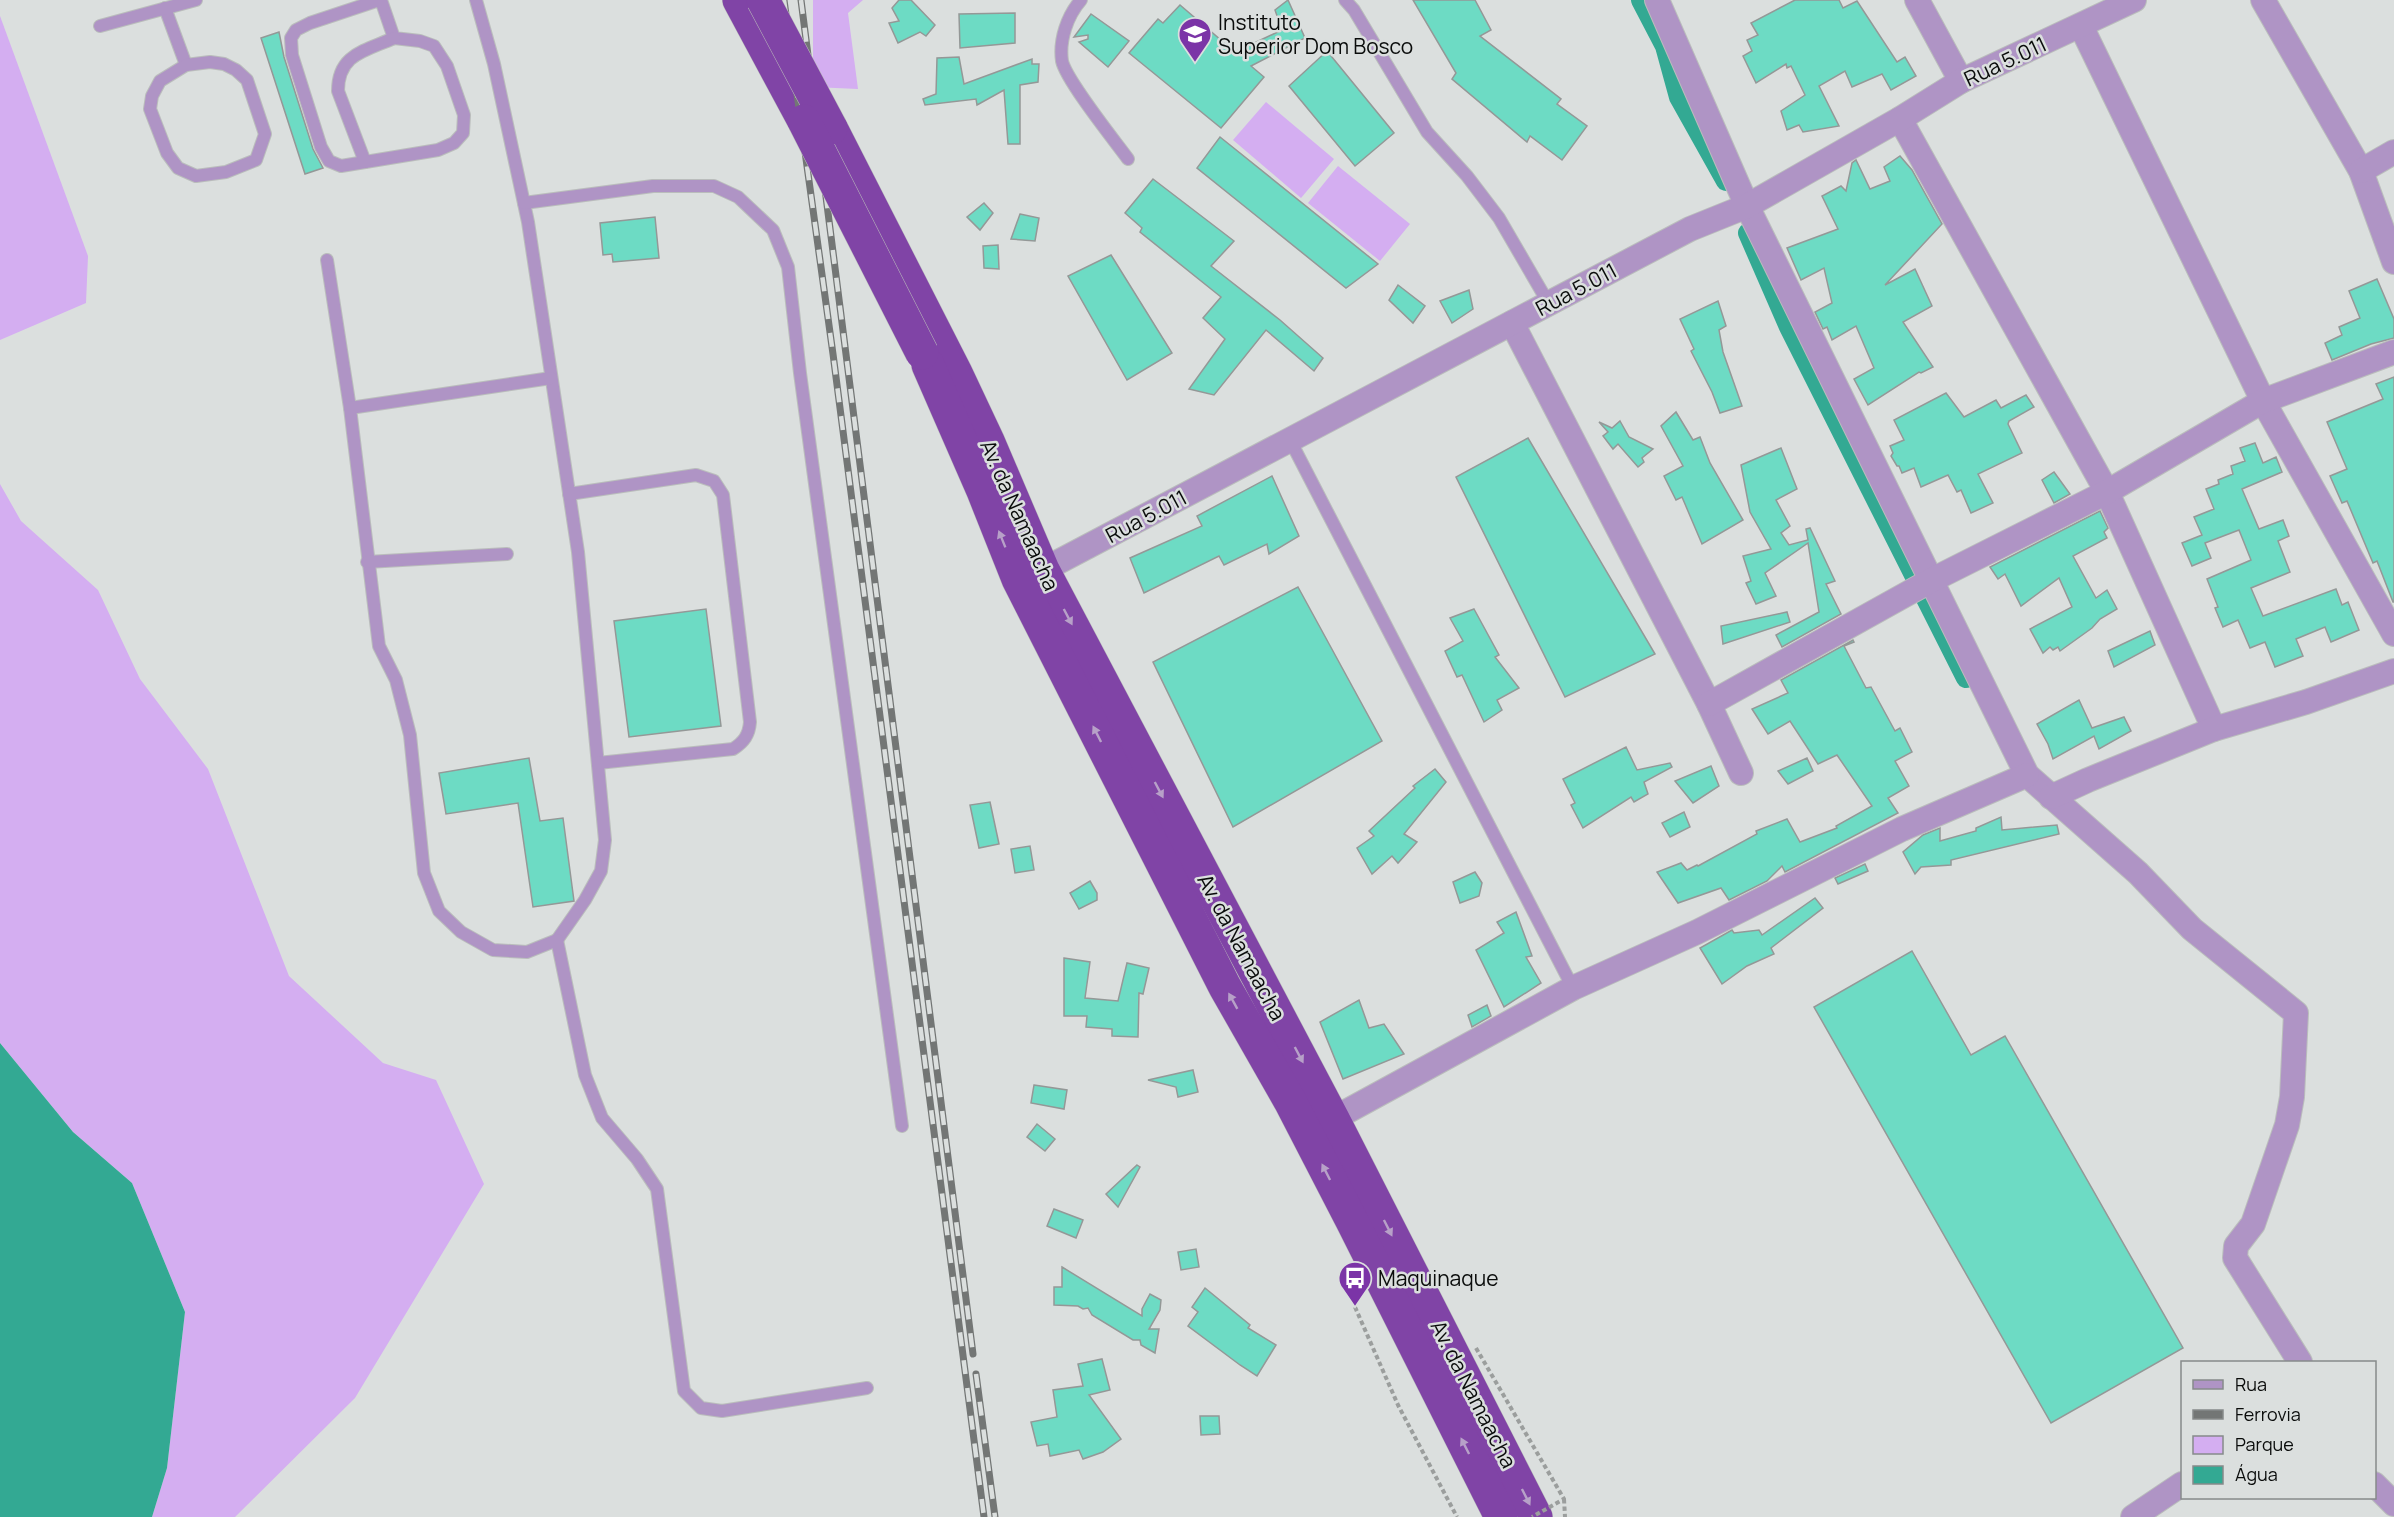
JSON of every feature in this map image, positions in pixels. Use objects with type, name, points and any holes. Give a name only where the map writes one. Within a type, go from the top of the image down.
[{"type":"highway","points":[[740,0],[817,124]]},
{"type":"highway","points":[[762,0],[817,124]]},
{"type":"highway","name":"Av. da Namaacha","points":[[817,124],[983,491],[1333,1119],[1534,1517]]},
{"type":"highway","name":"Av. da Namaacha","points":[[817,124],[956,373],[988,441],[1030,574],[1225,987],[1290,1101],[1501,1517]]},
{"type":"street","points":[[1657,0],[1747,206],[2026,775],[2138,873],[2192,929],[2296,1013],[2292,1097],[2287,1125],[2253,1224],[2234,1252],[2235,1258],[2299,1361]]},
{"type":"street","points":[[1917,0],[1961,81]]},
{"type":"street","name":"Rua 5.011","points":[[1030,574],[1690,229],[1747,206],[1900,119],[1961,81],[2134,0]]},
{"type":"street","points":[[2263,0],[2361,171],[2394,262]]},
{"type":"street","points":[[2081,26],[2263,401],[2394,634]]},
{"type":"street","points":[[1900,119],[2107,492],[2214,729]]},
{"type":"street","points":[[2361,171],[2394,152]]},
{"type":"street","points":[[1512,323],[1709,704],[1741,773]]},
{"type":"street","points":[[1709,704],[1930,581],[2107,492],[2263,401],[2394,352]]},
{"type":"street","points":[[2051,797],[2214,729],[2307,702],[2394,671]]},
{"type":"street","points":[[1333,1119],[1574,988],[1697,932],[1902,829],[2026,775]]},
{"type":"street","points":[[2133,1517],[2181,1485]]},
{"type":"street","points":[[2376,1486],[2394,1504]]},
{"type":"lane","points":[[100,26],[196,0]]},
{"type":"lane","points":[[365,162],[338,91],[342,68],[350,58],[394,38],[420,41],[434,46],[447,66],[464,115],[463,133],[454,143],[438,150],[341,166],[329,161],[321,147],[292,55],[291,38],[296,30],[310,23],[380,0],[394,38]]},
{"type":"lane","points":[[327,260],[350,408],[378,646],[396,680],[410,735],[424,873],[439,911],[460,932],[493,950],[527,952],[557,940],[585,900],[601,871],[605,840],[578,552],[524,203],[494,64],[476,0]]},
{"type":"lane","points":[[1081,0],[1064,30],[1062,62],[1078,91],[1128,159]]},
{"type":"lane","points":[[1345,0],[1354,10],[1427,132],[1467,176],[1499,218],[1549,304]]},
{"type":"lane","points":[[165,8],[186,65]]},
{"type":"lane","points":[[224,63],[247,80],[265,134],[256,160],[226,172],[196,176],[178,168],[167,153],[150,109],[152,96],[160,81],[186,65],[224,63]]},
{"type":"lane","points":[[524,203],[653,186],[714,186],[738,197],[773,230],[788,267],[800,373],[902,1126]]},
{"type":"lane","points":[[350,408],[551,378]]},
{"type":"lane","points":[[1290,440],[1574,988]]},
{"type":"lane","points":[[569,494],[696,475],[714,481],[723,495],[750,722],[744,742],[733,749],[598,763]]},
{"type":"lane","points":[[367,562],[507,554]]},
{"type":"lane","points":[[557,940],[585,1075],[602,1118],[637,1159],[657,1189],[684,1391],[702,1408],[722,1411],[867,1388]]},
{"type":"path","points":[[1355,1307],[1398,1405],[1457,1517]]},
{"type":"path","points":[[1476,1348],[1564,1499],[1565,1517]]},
{"type":"path","points":[[1534,1517],[1564,1499]]},
{"type":"green space","points":[[813,0],[863,0],[848,13],[858,89],[813,87]]},
{"type":"green space","points":[[0,16],[88,256],[86,303],[0,340]]},
{"type":"green space","points":[[1266,102],[1334,159],[1301,198],[1233,140]]},
{"type":"green space","points":[[1338,166],[1410,224],[1380,261],[1308,203]]},
{"type":"green space","points":[[0,484],[21,521],[98,590],[140,679],[208,769],[289,976],[383,1063],[436,1080],[484,1184],[355,1398],[235,1517],[152,1517],[167,1468],[185,1312],[132,1183],[73,1132],[0,1043]]},
{"type":"water","points":[[0,1043],[73,1132],[132,1183],[185,1312],[167,1468],[152,1517],[0,1517]]},
{"type":"building","points":[[899,0],[911,0],[935,25],[926,36],[920,32],[898,43],[889,23],[899,21],[892,8]]},
{"type":"building","name":"Instituto Superior Dom Bosco","points":[[1288,0],[1305,38],[1251,66],[1264,77],[1221,128],[1129,53],[1158,19],[1163,23],[1180,5],[1235,52],[1282,30],[1275,10]]},
{"type":"building","points":[[1413,0],[1475,0],[1491,30],[1480,36],[1561,99],[1557,104],[1587,126],[1562,160],[1530,136],[1527,142],[1452,79],[1456,73]]},
{"type":"building","points":[[1795,0],[1839,0],[1843,8],[1857,1],[1897,62],[1905,57],[1916,76],[1891,90],[1882,74],[1852,87],[1845,71],[1819,86],[1839,126],[1803,132],[1799,125],[1787,130],[1781,111],[1805,95],[1791,66],[1787,68],[1786,64],[1756,83],[1743,56],[1752,51],[1747,40],[1758,35],[1751,23]]},
{"type":"building","points":[[1015,13],[1015,43],[960,48],[959,14]]},
{"type":"building","points":[[1091,14],[1129,41],[1108,67],[1079,42],[1088,39],[1088,35],[1074,37]]},
{"type":"building","points":[[279,32],[284,57],[313,149],[323,168],[305,174],[261,38]]},
{"type":"building","points":[[1327,51],[1394,133],[1355,166],[1289,86]]},
{"type":"building","points":[[959,57],[964,84],[1032,59],[1032,64],[1039,64],[1038,82],[1020,85],[1020,144],[1008,144],[1004,90],[977,105],[976,99],[925,105],[923,99],[936,94],[937,58]]},
{"type":"building","points":[[1220,137],[1378,264],[1346,288],[1197,168]]},
{"type":"building","points":[[1900,156],[1912,170],[1942,224],[1885,285],[1915,269],[1932,306],[1903,322],[1933,367],[1919,372],[1868,405],[1854,379],[1874,368],[1856,326],[1832,340],[1827,327],[1823,329],[1815,312],[1832,303],[1824,268],[1801,280],[1787,248],[1838,229],[1822,196],[1841,186],[1846,191],[1852,163],[1856,160],[1870,189],[1890,181],[1884,167]]},
{"type":"building","points":[[1153,179],[1234,241],[1211,266],[1280,320],[1323,358],[1314,371],[1266,330],[1214,395],[1189,389],[1225,339],[1203,318],[1221,297],[1140,232],[1142,228],[1125,213]]},
{"type":"building","points":[[984,203],[993,213],[980,230],[967,217]]},
{"type":"building","points":[[1020,214],[1039,218],[1035,241],[1011,239]]},
{"type":"building","points":[[655,217],[659,258],[613,262],[612,254],[603,255],[600,223]]},
{"type":"building","points":[[998,245],[999,269],[984,268],[983,246]]},
{"type":"building","points":[[1111,255],[1172,353],[1127,380],[1068,276]]},
{"type":"building","points":[[2377,279],[2394,319],[2394,338],[2371,344],[2332,360],[2325,343],[2342,335],[2339,327],[2360,318],[2349,291]]},
{"type":"building","points":[[1398,285],[1425,306],[1413,323],[1389,300]]},
{"type":"building","points":[[1469,290],[1473,309],[1452,323],[1440,301]]},
{"type":"building","points":[[1718,301],[1726,326],[1719,330],[1723,352],[1742,406],[1720,413],[1691,351],[1694,349],[1680,319]]},
{"type":"building","points":[[2394,377],[2393,602],[2377,561],[2373,563],[2347,501],[2342,503],[2330,476],[2347,469],[2327,422],[2383,399],[2376,384]]},
{"type":"building","points":[[1946,393],[1964,417],[1996,400],[2001,408],[2026,395],[2034,407],[2009,421],[2008,424],[2022,453],[1978,474],[1993,503],[1971,513],[1961,490],[1957,492],[1948,475],[1921,487],[1914,468],[1902,473],[1891,456],[1893,453],[1890,446],[1904,440],[1894,420]]},
{"type":"building","points":[[1676,412],[1693,440],[1700,437],[1710,463],[1743,520],[1702,544],[1682,497],[1676,500],[1664,476],[1683,466],[1661,426]]},
{"type":"building","points":[[1620,421],[1629,437],[1653,449],[1642,458],[1644,462],[1638,467],[1618,444],[1613,449],[1603,436],[1608,432],[1599,422],[1612,428]]},
{"type":"building","points":[[1528,438],[1655,654],[1565,697],[1456,477]]},
{"type":"building","points":[[2255,443],[2263,463],[2276,457],[2282,472],[2242,489],[2259,529],[2283,520],[2289,536],[2278,541],[2290,572],[2251,588],[2263,616],[2336,589],[2342,605],[2348,602],[2359,630],[2331,642],[2325,627],[2296,639],[2303,656],[2275,667],[2265,642],[2250,648],[2238,620],[2223,627],[2207,579],[2251,560],[2239,530],[2205,543],[2211,558],[2192,566],[2182,543],[2202,535],[2194,517],[2214,509],[2206,489],[2219,484],[2218,480],[2233,474],[2231,466],[2245,461],[2240,448]]},
{"type":"building","points":[[1781,448],[1797,489],[1776,500],[1790,526],[1781,533],[1789,545],[1808,540],[1806,529],[1810,528],[1835,581],[1826,584],[1841,614],[1782,647],[1776,635],[1819,612],[1808,543],[1765,573],[1776,596],[1756,604],[1746,583],[1751,581],[1743,556],[1771,549],[1750,512],[1741,465]]},
{"type":"building","points":[[2054,472],[2070,494],[2054,503],[2042,480]]},
{"type":"building","points":[[1272,476],[1299,536],[1269,554],[1267,544],[1224,565],[1219,556],[1144,593],[1130,558],[1202,526],[1197,516]]},
{"type":"building","points":[[2100,511],[2108,528],[2104,532],[2107,538],[2073,556],[2096,598],[2107,590],[2117,609],[2100,619],[2092,628],[2060,651],[2058,647],[2053,650],[2050,647],[2043,653],[2030,629],[2072,607],[2059,578],[2021,606],[2005,574],[1998,579],[1990,567]]},
{"type":"building","points":[[1298,587],[1382,741],[1233,827],[1153,662]]},
{"type":"building","points":[[706,609],[721,726],[629,737],[614,621]]},
{"type":"building","points":[[1474,609],[1499,655],[1495,657],[1519,688],[1497,700],[1502,710],[1484,722],[1462,675],[1457,677],[1445,651],[1463,641],[1450,618]]},
{"type":"building","points":[[1787,612],[1790,622],[1723,644],[1721,626]]},
{"type":"building","points":[[2150,631],[2155,645],[2114,667],[2108,651]]},
{"type":"building","points":[[1853,640],[1854,642],[1844,646],[1866,688],[1871,687],[1895,731],[1900,728],[1912,752],[1895,761],[1909,786],[1888,798],[1898,813],[1785,872],[1782,866],[1767,881],[1729,900],[1721,888],[1678,903],[1657,872],[1681,863],[1687,870],[1698,866],[1757,834],[1756,831],[1787,819],[1800,842],[1837,828],[1836,826],[1872,806],[1837,755],[1818,764],[1790,721],[1768,734],[1752,709],[1788,693],[1781,680]]},
{"type":"building","points":[[2079,700],[2092,728],[2124,717],[2131,731],[2099,749],[2094,736],[2053,759],[2037,724]]},
{"type":"building","points":[[1626,747],[1637,770],[1670,763],[1672,767],[1644,782],[1648,794],[1634,802],[1631,797],[1583,828],[1571,805],[1575,803],[1563,779]]},
{"type":"building","points":[[529,758],[540,821],[563,818],[574,901],[533,907],[518,803],[446,814],[439,773]]},
{"type":"building","points":[[1807,758],[1813,771],[1788,784],[1778,771]]},
{"type":"building","points":[[1711,766],[1719,786],[1693,803],[1675,781]]},
{"type":"building","points":[[1435,769],[1446,782],[1404,834],[1417,842],[1398,863],[1392,856],[1372,874],[1357,848],[1374,836],[1369,831],[1415,788],[1413,786]]},
{"type":"building","points":[[990,802],[999,844],[979,848],[970,805]]},
{"type":"building","points":[[1684,812],[1690,827],[1670,837],[1662,823]]},
{"type":"building","points":[[2001,817],[2002,830],[2057,825],[2059,834],[1951,860],[1951,865],[1921,867],[1915,874],[1903,852],[1923,835],[1940,828],[1940,841],[1976,831],[1976,828]]},
{"type":"building","points":[[1030,846],[1034,870],[1015,873],[1011,849]]},
{"type":"building","points":[[1865,864],[1868,871],[1838,884],[1835,878]]},
{"type":"building","points":[[1475,872],[1482,883],[1479,896],[1460,903],[1453,882]]},
{"type":"building","points":[[1090,881],[1097,893],[1097,900],[1079,909],[1070,893]]},
{"type":"building","points":[[1815,898],[1823,908],[1771,948],[1774,954],[1747,966],[1722,984],[1700,948],[1732,930],[1734,933],[1759,930],[1762,935]]},
{"type":"building","points":[[1516,912],[1532,956],[1526,957],[1541,983],[1504,1007],[1476,950],[1504,933],[1497,922]]},
{"type":"building","points":[[1912,951],[1971,1055],[2005,1036],[2183,1348],[2051,1423],[1814,1007]]},
{"type":"building","points":[[1064,958],[1090,962],[1085,998],[1118,1001],[1127,963],[1149,968],[1143,994],[1139,993],[1138,1037],[1112,1036],[1112,1029],[1086,1027],[1087,1016],[1064,1016]]},
{"type":"building","points":[[1359,1000],[1369,1028],[1384,1024],[1404,1054],[1343,1079],[1320,1022]]},
{"type":"building","points":[[1487,1005],[1491,1016],[1472,1027],[1468,1015]]},
{"type":"building","points":[[1193,1070],[1198,1092],[1178,1097],[1176,1087],[1148,1080]]},
{"type":"building","points":[[1034,1085],[1067,1090],[1064,1109],[1031,1103]]},
{"type":"building","points":[[1037,1124],[1055,1139],[1045,1151],[1027,1137]]},
{"type":"building","points":[[1137,1165],[1140,1167],[1118,1207],[1106,1194]]},
{"type":"building","points":[[1054,1209],[1083,1220],[1076,1238],[1047,1226]]},
{"type":"building","points":[[1196,1249],[1199,1267],[1181,1270],[1178,1252]]},
{"type":"building","points":[[1062,1267],[1142,1316],[1142,1309],[1150,1294],[1161,1300],[1160,1310],[1149,1329],[1159,1329],[1155,1353],[1141,1345],[1140,1340],[1133,1340],[1092,1315],[1088,1308],[1054,1305],[1054,1287],[1062,1287]]},
{"type":"building","points":[[1205,1288],[1250,1325],[1248,1328],[1276,1345],[1257,1376],[1188,1326],[1198,1312],[1192,1307]]},
{"type":"building","points":[[1102,1359],[1110,1390],[1089,1395],[1121,1439],[1103,1452],[1083,1459],[1079,1450],[1050,1456],[1048,1444],[1037,1446],[1031,1422],[1057,1417],[1053,1390],[1083,1386],[1078,1364]]},
{"type":"building","points":[[1200,1416],[1219,1416],[1220,1434],[1201,1435]]},
{"type":"waterway","points":[[1641,0],[1665,46],[1679,97],[1726,181]]},
{"type":"waterway","points":[[1748,233],[1789,327],[1966,678]]},
{"type":"railway","points":[[784,0],[833,354],[984,1517]]},
{"type":"railway","points":[[801,0],[973,1354]]},
{"type":"railway","points":[[976,1374],[995,1517]]},
{"type":"place","name":"Instituto Superior Dom Bosco","points":[[1195,63]]},
{"type":"place","name":"Maquinaque","points":[[1355,1307]]}]
